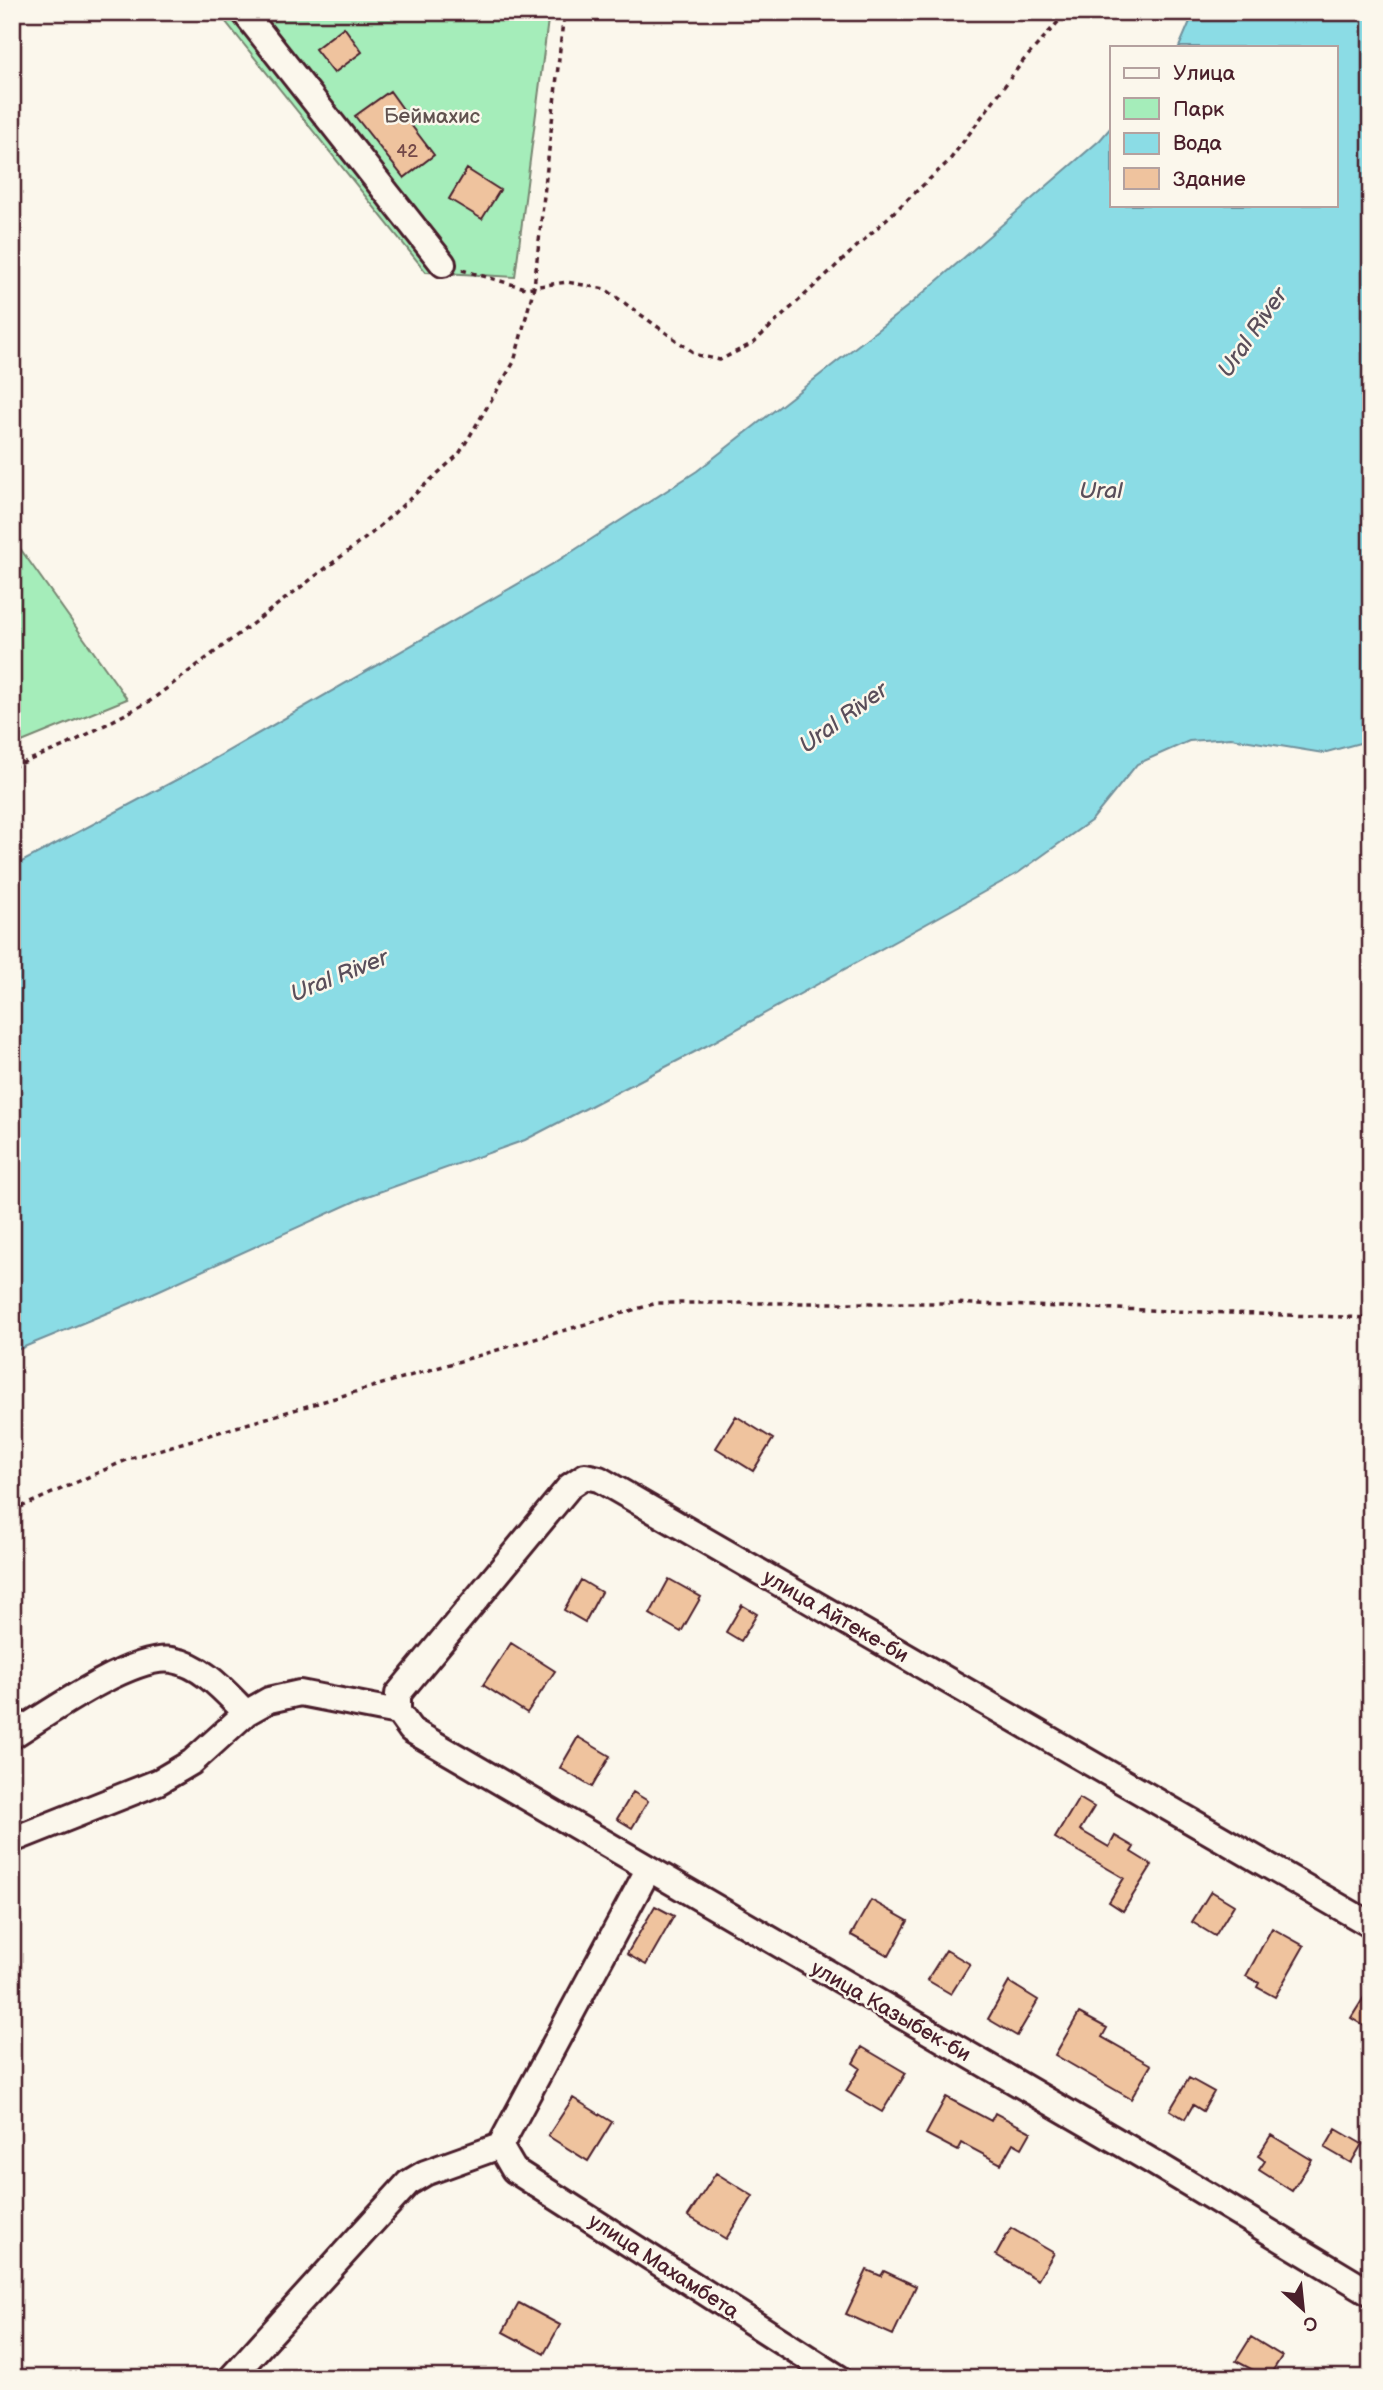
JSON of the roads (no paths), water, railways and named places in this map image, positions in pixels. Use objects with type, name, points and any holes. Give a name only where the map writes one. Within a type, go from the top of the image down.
[{"type":"street","points":[[244,12],[443,264]]},
{"type":"street","name":"улица Айтеке-би","points":[[404,1721],[398,1694],[570,1486],[585,1476],[599,1479],[1371,1924]]},
{"type":"street","points":[[12,1736],[68,1700],[135,1666],[172,1660],[207,1675],[246,1713]]},
{"type":"street","name":"улица Казыбек-би","points":[[12,1840],[158,1782],[192,1762],[246,1713],[269,1700],[300,1693],[404,1721],[648,1870],[1153,2162],[1371,2293]]},
{"type":"street","points":[[231,2378],[408,2183],[425,2173],[500,2146],[648,1870]]},
{"type":"street","name":"улица Махамбета","points":[[500,2146],[514,2170],[839,2378]]},
{"type":"water","name":"Ural","points":[[1194,12],[1371,12],[1371,740],[1323,753],[1231,738],[1189,741],[1137,764],[1092,820],[1018,873],[708,1045],[525,1140],[362,1198],[129,1304],[12,1352],[12,867],[193,771],[556,562],[697,471],[908,306],[1100,140],[1110,128],[1110,206],[1338,206],[1338,46],[1179,46]]},
{"type":"park label","name":"Беймахис","points":[[432,116]]},
{"type":"water label","name":"Ural River","points":[[1252,332]]},
{"type":"water label","name":"Ural River","points":[[843,717]]},
{"type":"water label","name":"Ural River","points":[[339,975]]}]
